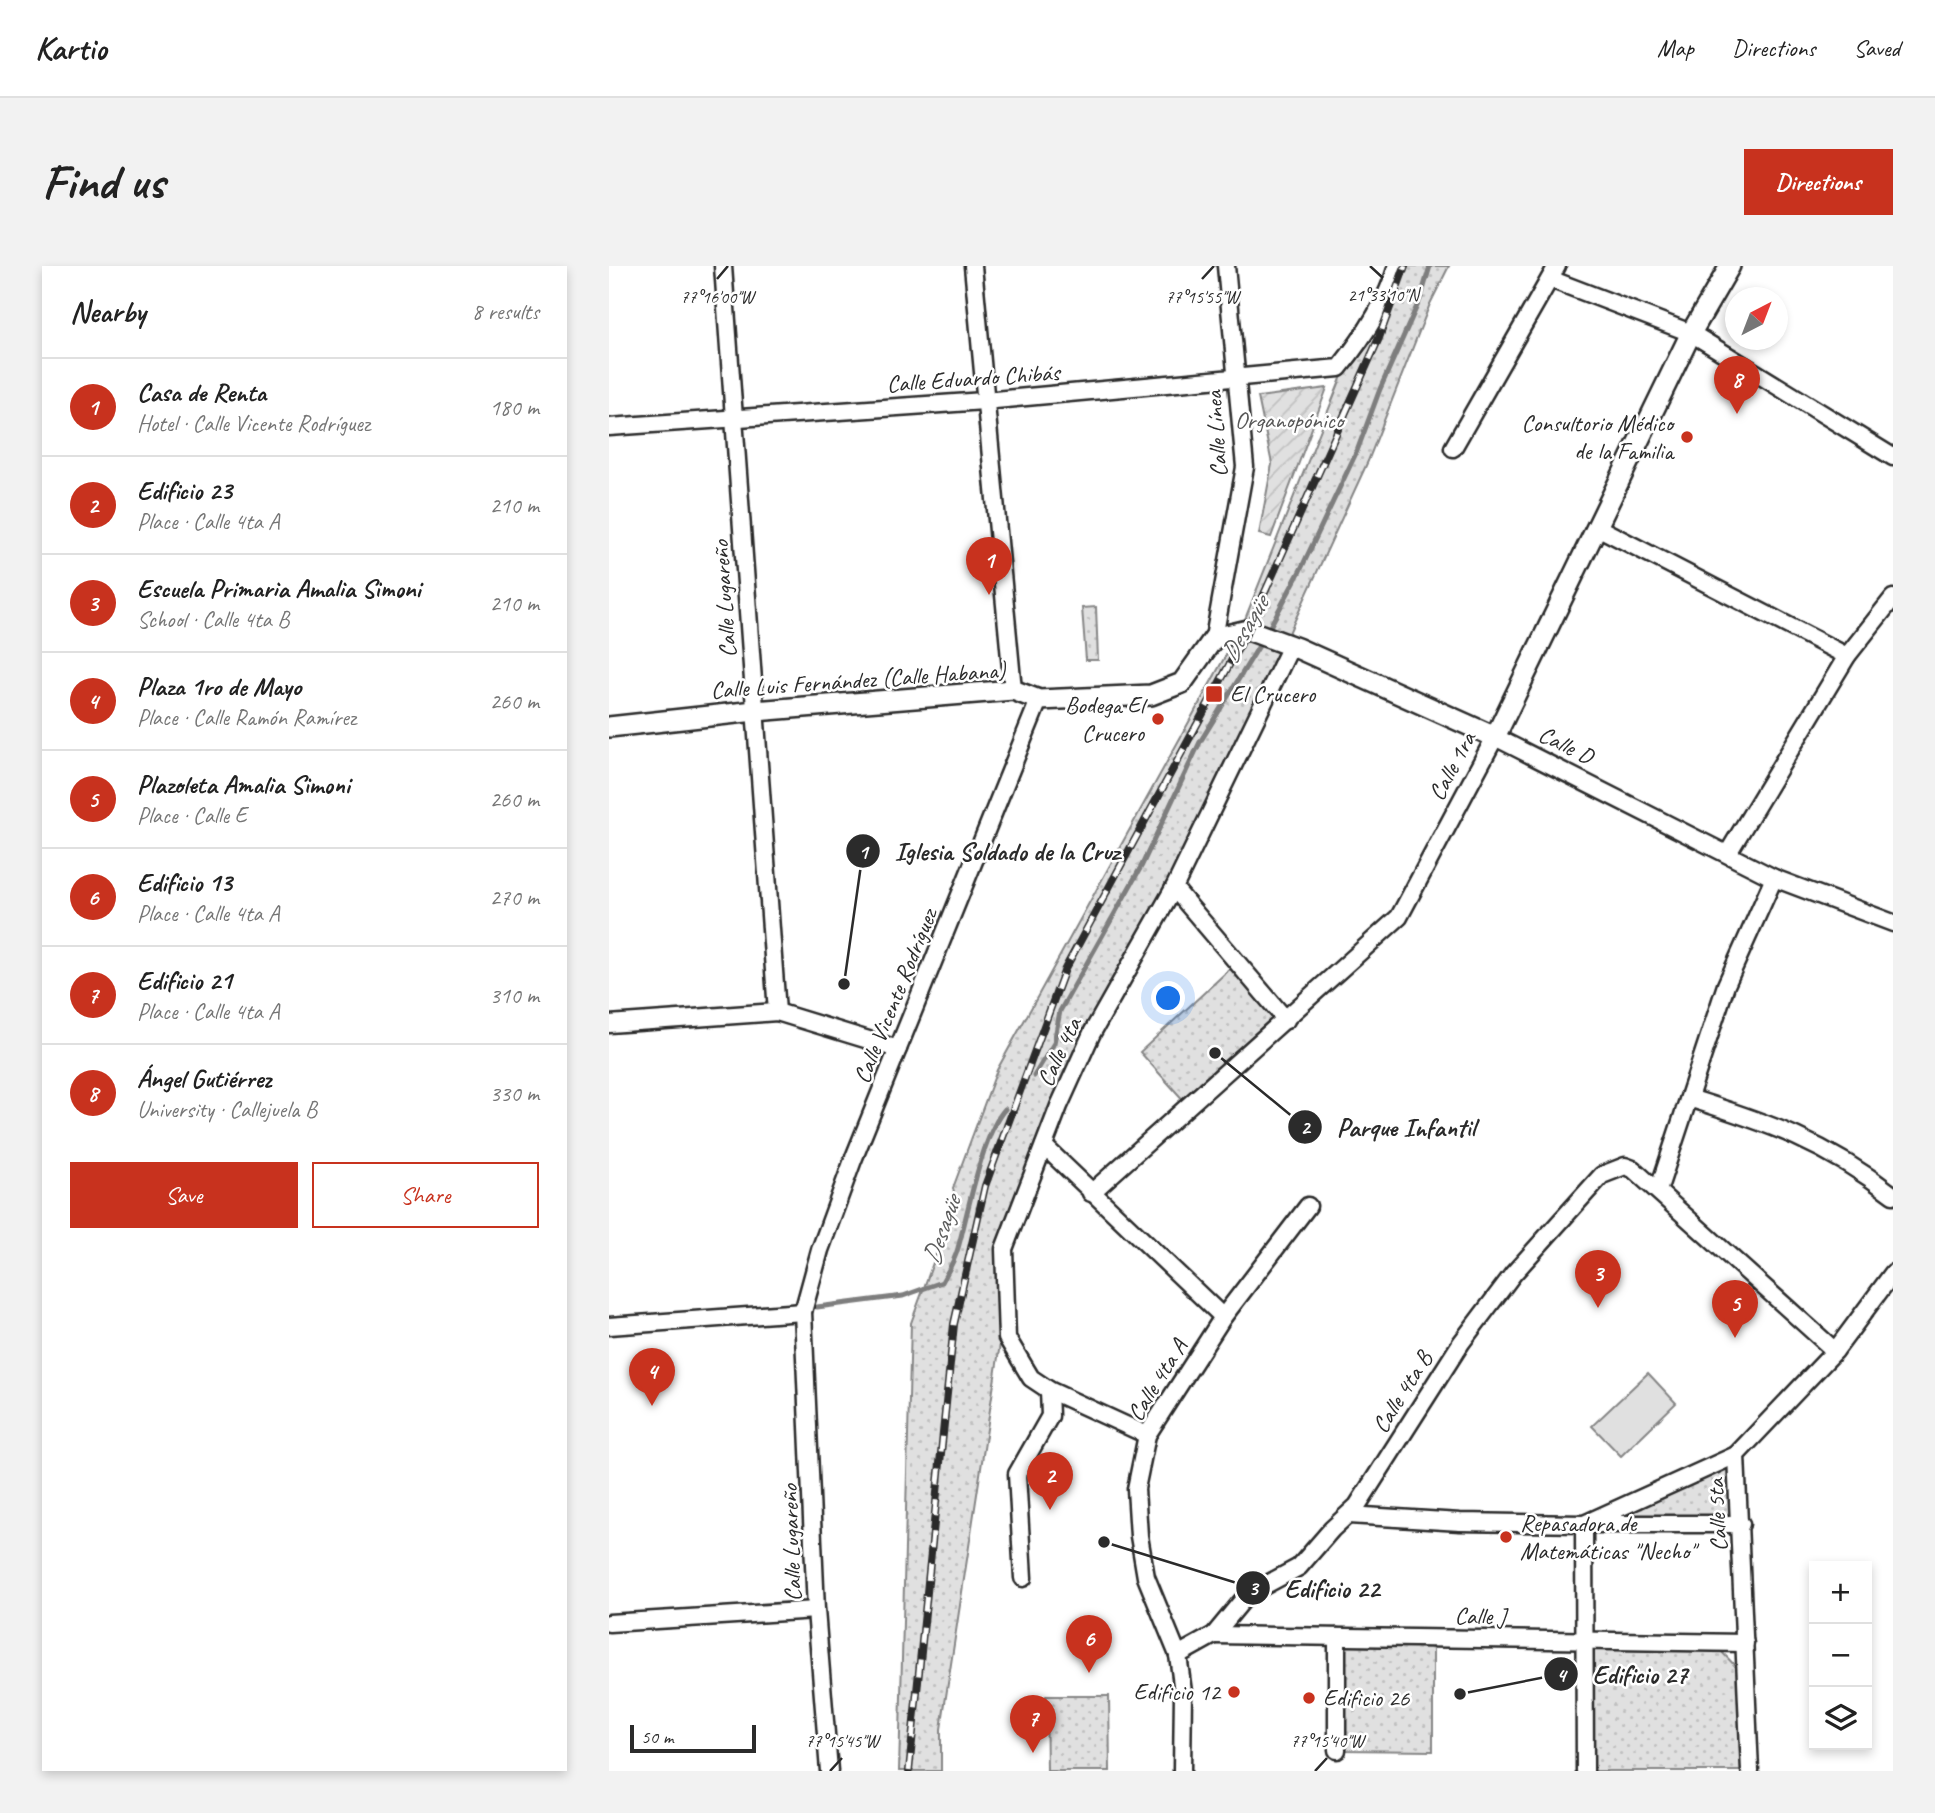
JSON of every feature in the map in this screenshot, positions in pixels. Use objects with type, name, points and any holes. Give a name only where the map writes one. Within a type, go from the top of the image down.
[{"type":"street","name":"Calle Lugareño","points":[[723,266],[777,1012]]},
{"type":"street","points":[[973,266],[1013,690]]},
{"type":"street","name":"Calle Línea","points":[[1214,638],[1245,467],[1226,266]]},
{"type":"street","name":"Calle Eduardo Chibás","points":[[609,427],[984,401],[1339,368],[1357,349],[1392,282],[1397,266]]},
{"type":"street","name":"Calle 1ra","points":[[1091,1194],[1399,917],[1495,737],[1599,528],[1691,333],[1730,266]]},
{"type":"street","points":[[1453,448],[1554,273],[1691,333],[1893,457]]},
{"type":"street","points":[[1599,528],[1847,656]]},
{"type":"street","points":[[1728,853],[1847,656],[1893,597]]},
{"type":"street","name":"Calle D","points":[[1214,638],[1248,630],[1285,643],[1495,737],[1774,878],[1893,922]]},
{"type":"street","name":"Calle Luis Fernández (Calle Habana)","points":[[609,727],[755,711],[1013,690],[1039,700],[1151,695],[1182,683],[1214,638]]},
{"type":"street","name":"Calle 4ta","points":[[1147,1435],[1049,1390],[1031,1378],[1007,1338],[1004,1249],[1092,1033],[1174,888],[1285,643]]},
{"type":"street","name":"Calle Vicente Rodríguez","points":[[803,1312],[820,1250],[1039,700]]},
{"type":"street","points":[[1774,878],[1726,985],[1658,1191],[1835,1351]]},
{"type":"street","points":[[1174,888],[1286,1020]]},
{"type":"street","points":[[609,1024],[777,1012],[898,1049]]},
{"type":"street","points":[[1689,1098],[1775,1125],[1817,1144],[1861,1170],[1893,1195]]},
{"type":"street","points":[[1044,1146],[1091,1194],[1223,1317]]},
{"type":"street","name":"Calle 4ta B","points":[[1178,1655],[1214,1635],[1247,1595],[1299,1567],[1365,1497],[1407,1424],[1474,1323],[1513,1273],[1602,1175],[1625,1166],[1633,1169],[1658,1191]]},
{"type":"street","name":"Calle 4ta A","points":[[1182,1771],[1183,1692],[1178,1655],[1146,1577],[1139,1536],[1136,1489],[1147,1435],[1223,1317],[1308,1206]]},
{"type":"street","name":"Calle 5ta","points":[[1750,1771],[1736,1455],[1835,1351],[1893,1273]]},
{"type":"street","name":"Calle Lugareño","points":[[803,1312],[816,1610],[829,1771]]},
{"type":"street","points":[[609,1326],[803,1312]]},
{"type":"street","points":[[1024,1578],[1017,1474],[1050,1416],[1049,1390]]},
{"type":"street","points":[[1584,1524],[1736,1455]]},
{"type":"street","points":[[1349,1515],[1460,1522],[1741,1524]]},
{"type":"street","points":[[1584,1524],[1585,1771]]},
{"type":"street","points":[[609,1623],[816,1610]]},
{"type":"street","name":"Calle J","points":[[1214,1635],[1745,1643]]},
{"type":"street","points":[[1336,1637],[1337,1750]]},
{"type":"green space","points":[[1402,266],[1449,266],[1430,304],[1368,461],[1171,890],[1090,1023],[1000,1250],[1002,1331],[941,1729],[941,1771],[899,1771],[911,1323],[956,1200],[953,1188],[997,1070],[1243,624],[1342,376],[1368,346]]},
{"type":"green space","name":"Organopónico","points":[[1327,388],[1271,537],[1259,534],[1272,464],[1258,397]]},
{"type":"green space","points":[[1096,607],[1098,660],[1086,660],[1082,608]]},
{"type":"green space","points":[[1232,967],[1278,1020],[1186,1103],[1140,1052]]},
{"type":"green space","points":[[1648,1373],[1676,1403],[1621,1456],[1592,1426]]},
{"type":"green space","points":[[1736,1455],[1741,1524],[1584,1524]]},
{"type":"green space","points":[[1343,1645],[1433,1646],[1433,1751],[1342,1750]]},
{"type":"green space","points":[[1592,1647],[1719,1649],[1742,1673],[1742,1771],[1591,1771]]},
{"type":"green space","points":[[1046,1696],[1109,1696],[1110,1771],[1047,1771]]},
{"type":"waterway","name":"Desagüe","points":[[1267,632],[1300,571],[1357,451],[1380,389],[1421,297],[1430,266]]},
{"type":"waterway","name":"Desagüe","points":[[1034,1076],[1054,1043],[1060,1011],[1142,865],[1200,742],[1262,641]]},
{"type":"waterway","name":"Desagüe","points":[[817,1307],[903,1296],[942,1282],[957,1252],[989,1136],[1005,1109]]},
{"type":"railway","points":[[909,1771],[954,1324],[985,1186],[1065,969],[1248,630],[1379,338],[1405,266]]},
{"type":"place","name":"Ángel Gutiérrez","points":[[1737,414]]},
{"type":"place","name":"Consultorio Médico de la Familia","points":[[1687,437]]},
{"type":"place","name":"Casa de Renta","points":[[989,595]]},
{"type":"place","name":"El Crucero","points":[[1214,694]]},
{"type":"place","name":"Bodega El Crucero","points":[[1158,719]]},
{"type":"place","name":"Iglesia Soldado de la Cruz","points":[[844,984]]},
{"type":"place","name":"Parque Infantil","points":[[1215,1053]]},
{"type":"place","name":"Escuela Primaria Amalia Simoni","points":[[1598,1308]]},
{"type":"place","name":"Plazoleta Amalia Simoni","points":[[1735,1338]]},
{"type":"place","name":"Plaza 1ro de Mayo","points":[[652,1406]]},
{"type":"place","name":"Edificio 23","points":[[1050,1510]]},
{"type":"place","name":"Repasadora de Matemáticas \"Necho\"","points":[[1506,1537]]},
{"type":"place","name":"Edificio 22","points":[[1104,1542]]},
{"type":"place","name":"Edificio 13","points":[[1089,1673]]},
{"type":"place","name":"Edificio 12","points":[[1234,1692]]},
{"type":"place","name":"Edificio 27","points":[[1460,1694]]},
{"type":"place","name":"Edificio 26","points":[[1309,1698]]},
{"type":"place","name":"Edificio 21","points":[[1033,1753]]}]
